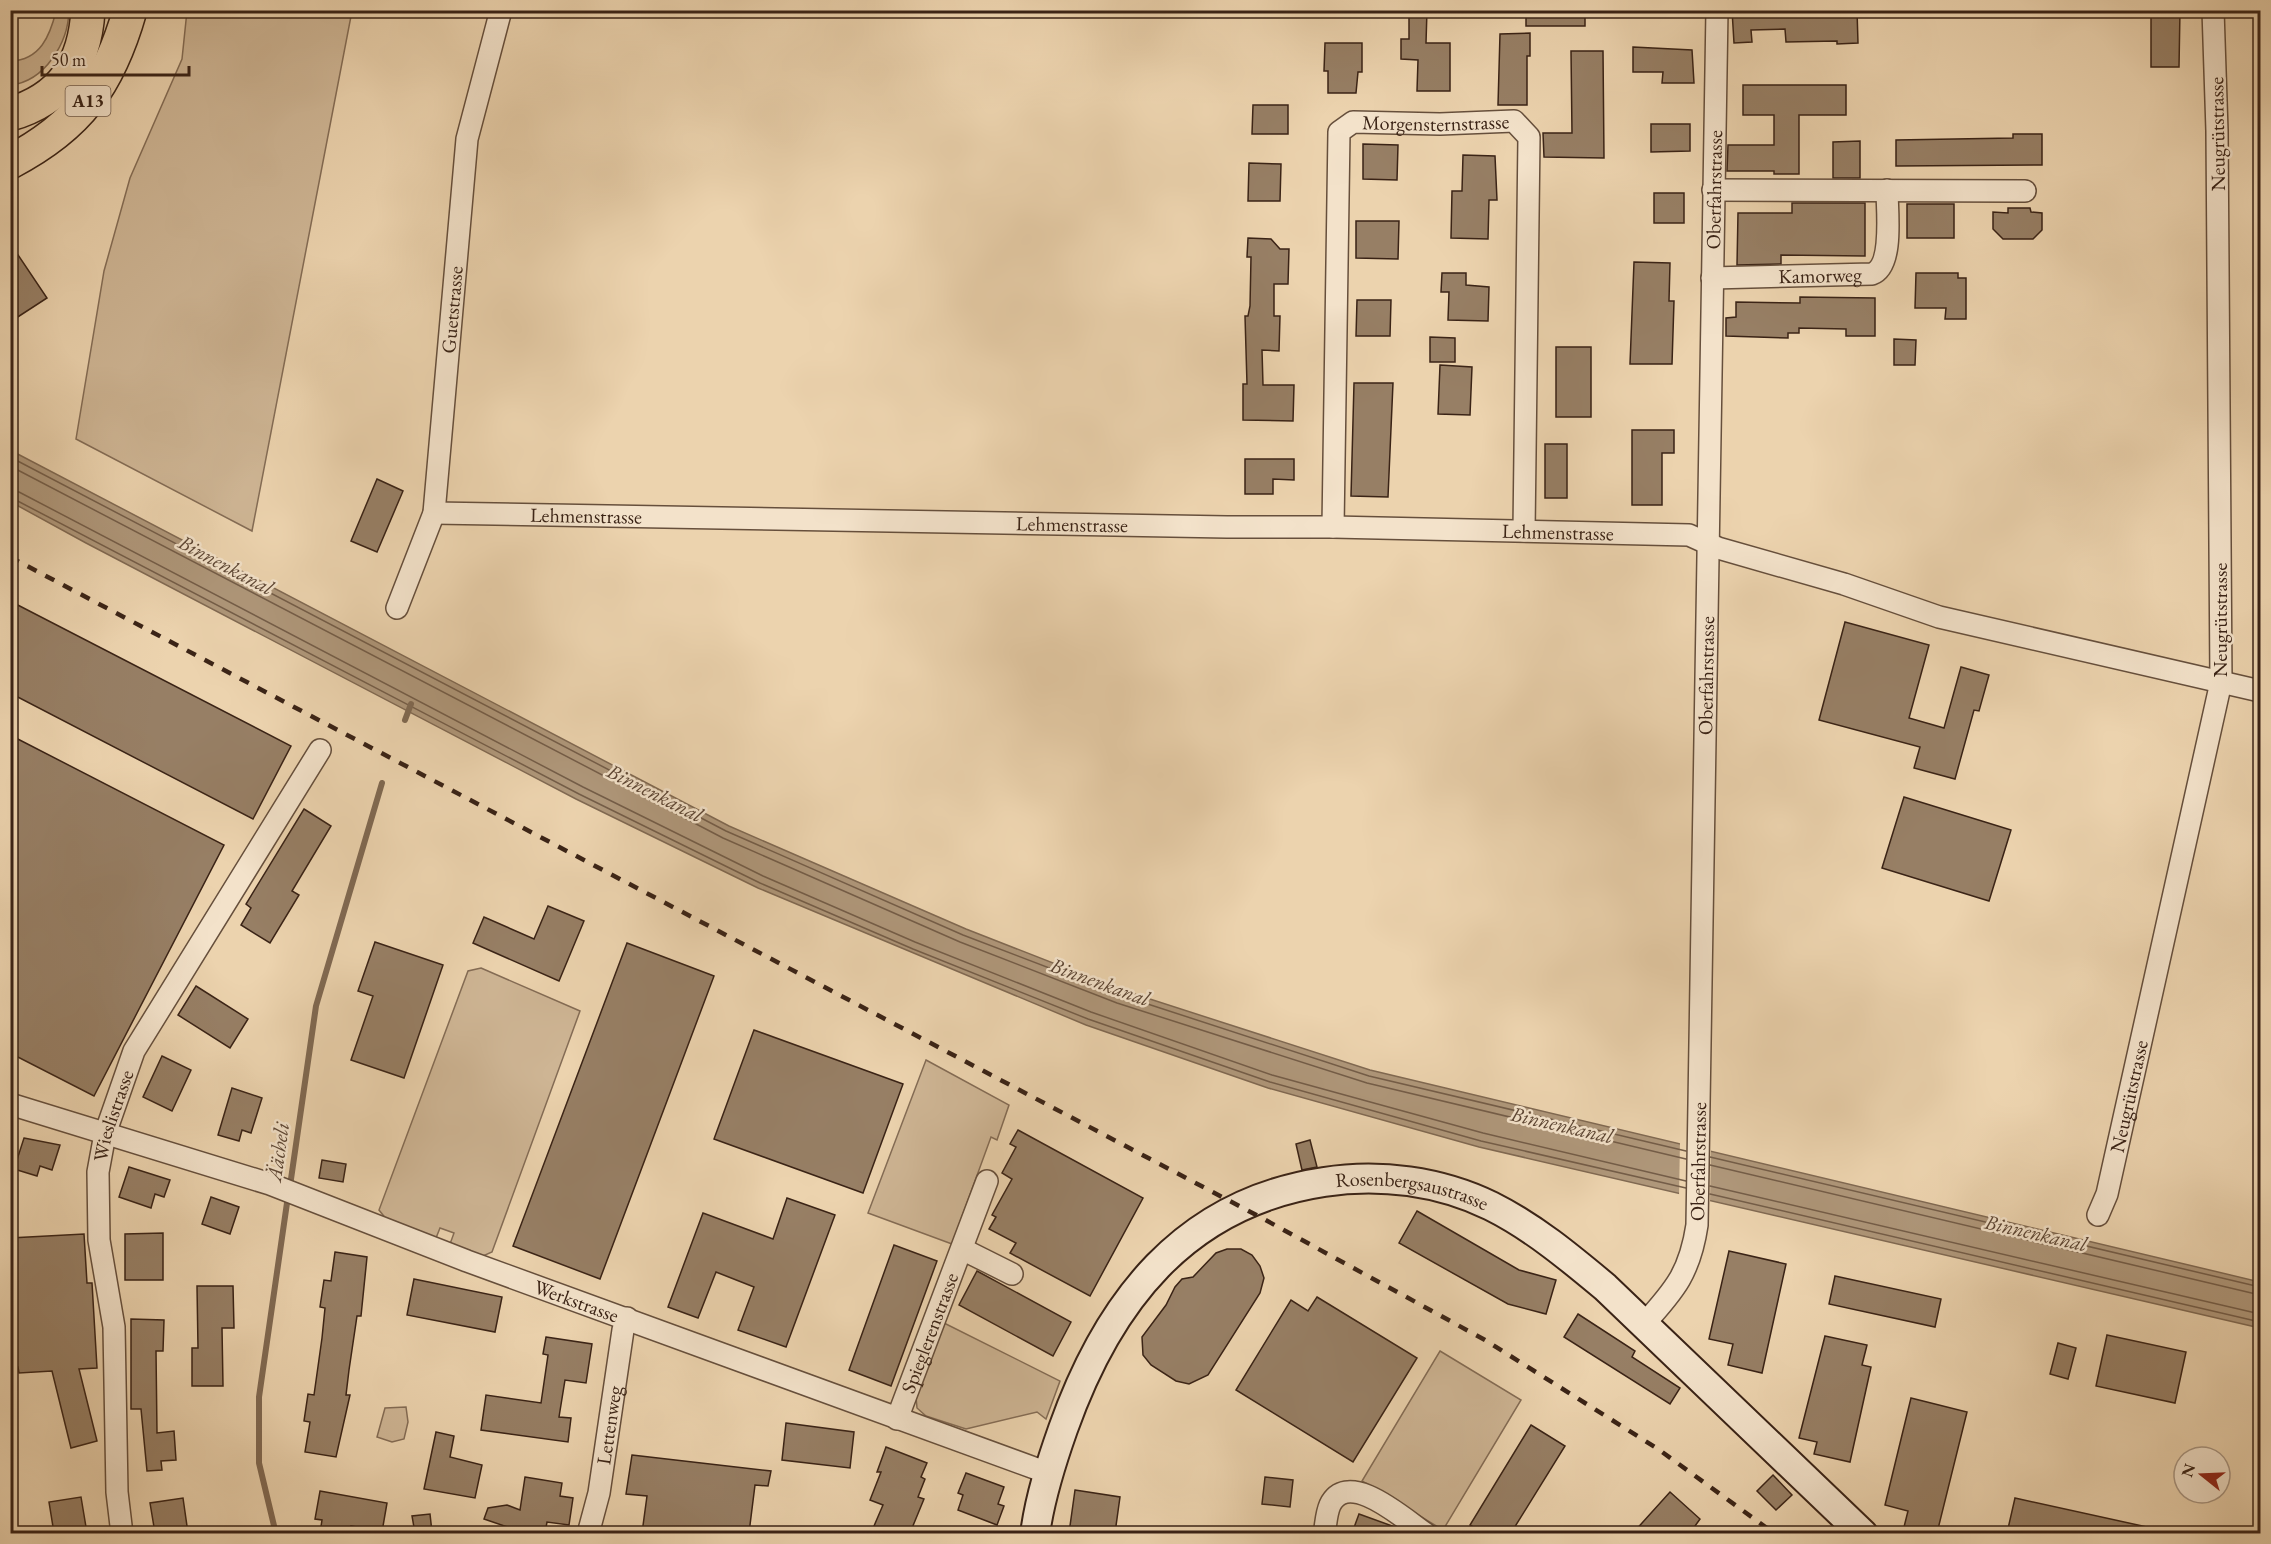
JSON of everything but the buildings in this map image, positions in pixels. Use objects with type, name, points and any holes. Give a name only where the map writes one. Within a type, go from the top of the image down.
[{"type":"highway","name":"A13","points":[[10,114],[38,104],[54,93],[71,74],[81,50],[88,10]]},
{"type":"highway","name":"A13","points":[[10,162],[57,135],[75,117],[106,73],[117,50],[130,10]]},
{"type":"street","name":"Guetstrasse","points":[[397,608],[434,513],[467,140],[501,10]]},
{"type":"street","name":"Oberfahrstrasse","points":[[1644,1324],[1671,1297],[1689,1264],[1696,1225],[1716,10]]},
{"type":"street","name":"Neugrütstrasse","points":[[2098,1215],[2107,1194],[2221,682],[2217,143],[2213,10]]},
{"type":"street","name":"Morgensternstrasse","points":[[1333,526],[1340,132],[1353,122],[1440,124],[1514,121],[1529,137],[1524,531]]},
{"type":"street","points":[[1713,190],[2025,191]]},
{"type":"street","name":"Kamorweg","points":[[1712,278],[1879,272],[1886,260],[1887,190]]},
{"type":"street","name":"Lehmenstrasse","points":[[434,513],[1227,527],[1333,526],[1689,535],[1706,543],[1844,584],[1939,617],[2260,691]]},
{"type":"street","name":"Wieslistrasse","points":[[122,1533],[117,1492],[114,1327],[99,1239],[98,1172],[105,1134],[134,1051],[320,750]]},
{"type":"street","name":"Werkstrasse","points":[[10,1104],[270,1184],[467,1261],[627,1317],[897,1419],[1048,1473]]},
{"type":"street","name":"Rosenbergsaustrasse","points":[[1035,1533],[1048,1473],[1074,1397],[1122,1307],[1144,1278],[1169,1253],[1207,1224],[1249,1202],[1294,1186],[1356,1177],[1396,1179],[1452,1191],[1490,1205],[1562,1251],[1644,1324],[1863,1533]]},
{"type":"street","name":"Spieglerenstrasse","points":[[897,1419],[987,1181]]},
{"type":"street","name":"Spieglerenstrasse","points":[[962,1249],[1012,1274]]},
{"type":"street","name":"Lettenweg","points":[[588,1533],[599,1493],[623,1330],[627,1317]]},
{"type":"street","points":[[1324,1533],[1328,1508],[1343,1491],[1362,1493],[1376,1500],[1426,1533]]},
{"type":"shaded area","points":[[56,11],[69,11],[68,23],[59,47],[44,68],[34,76],[11,85],[11,61],[29,56],[42,45],[51,29]]},
{"type":"shaded area","points":[[187,11],[352,11],[252,531],[76,439],[104,271],[130,178],[182,59]]},
{"type":"shaded area","points":[[481,968],[580,1011],[492,1252],[483,1256],[450,1244],[454,1233],[440,1228],[436,1238],[387,1220],[379,1210],[468,971]]},
{"type":"shaded area","points":[[926,1060],[1009,1105],[997,1140],[991,1137],[952,1244],[868,1213]]},
{"type":"shaded area","points":[[944,1323],[1060,1381],[1046,1419],[1037,1412],[966,1429],[926,1416],[917,1408],[916,1397]]},
{"type":"shaded area","points":[[1440,1351],[1521,1400],[1443,1530],[1362,1481]]},
{"type":"shaded area","points":[[406,1407],[408,1422],[404,1439],[392,1442],[377,1437],[385,1408]]},
{"type":"water","name":"Binnenkanal","points":[[10,450],[729,826],[966,929],[1122,990],[1370,1070],[2260,1282],[2260,1328],[1479,1147],[1268,1088],[1086,1025],[758,888],[576,799],[86,543],[11,502]]},
{"type":"pier","points":[[1680,1140],[1711,1148],[1710,1203],[1679,1196]]},
{"type":"waterway","name":"Äächeli","points":[[405,720],[411,704]]},
{"type":"waterway","name":"Äächeli","points":[[290,1186],[316,1006],[382,783]]},
{"type":"waterway","name":"Äächeli","points":[[276,1534],[259,1463],[259,1397],[288,1196]]},
{"type":"railway","points":[[10,557],[1260,1217],[1485,1340],[1658,1449],[1775,1534]]}]
